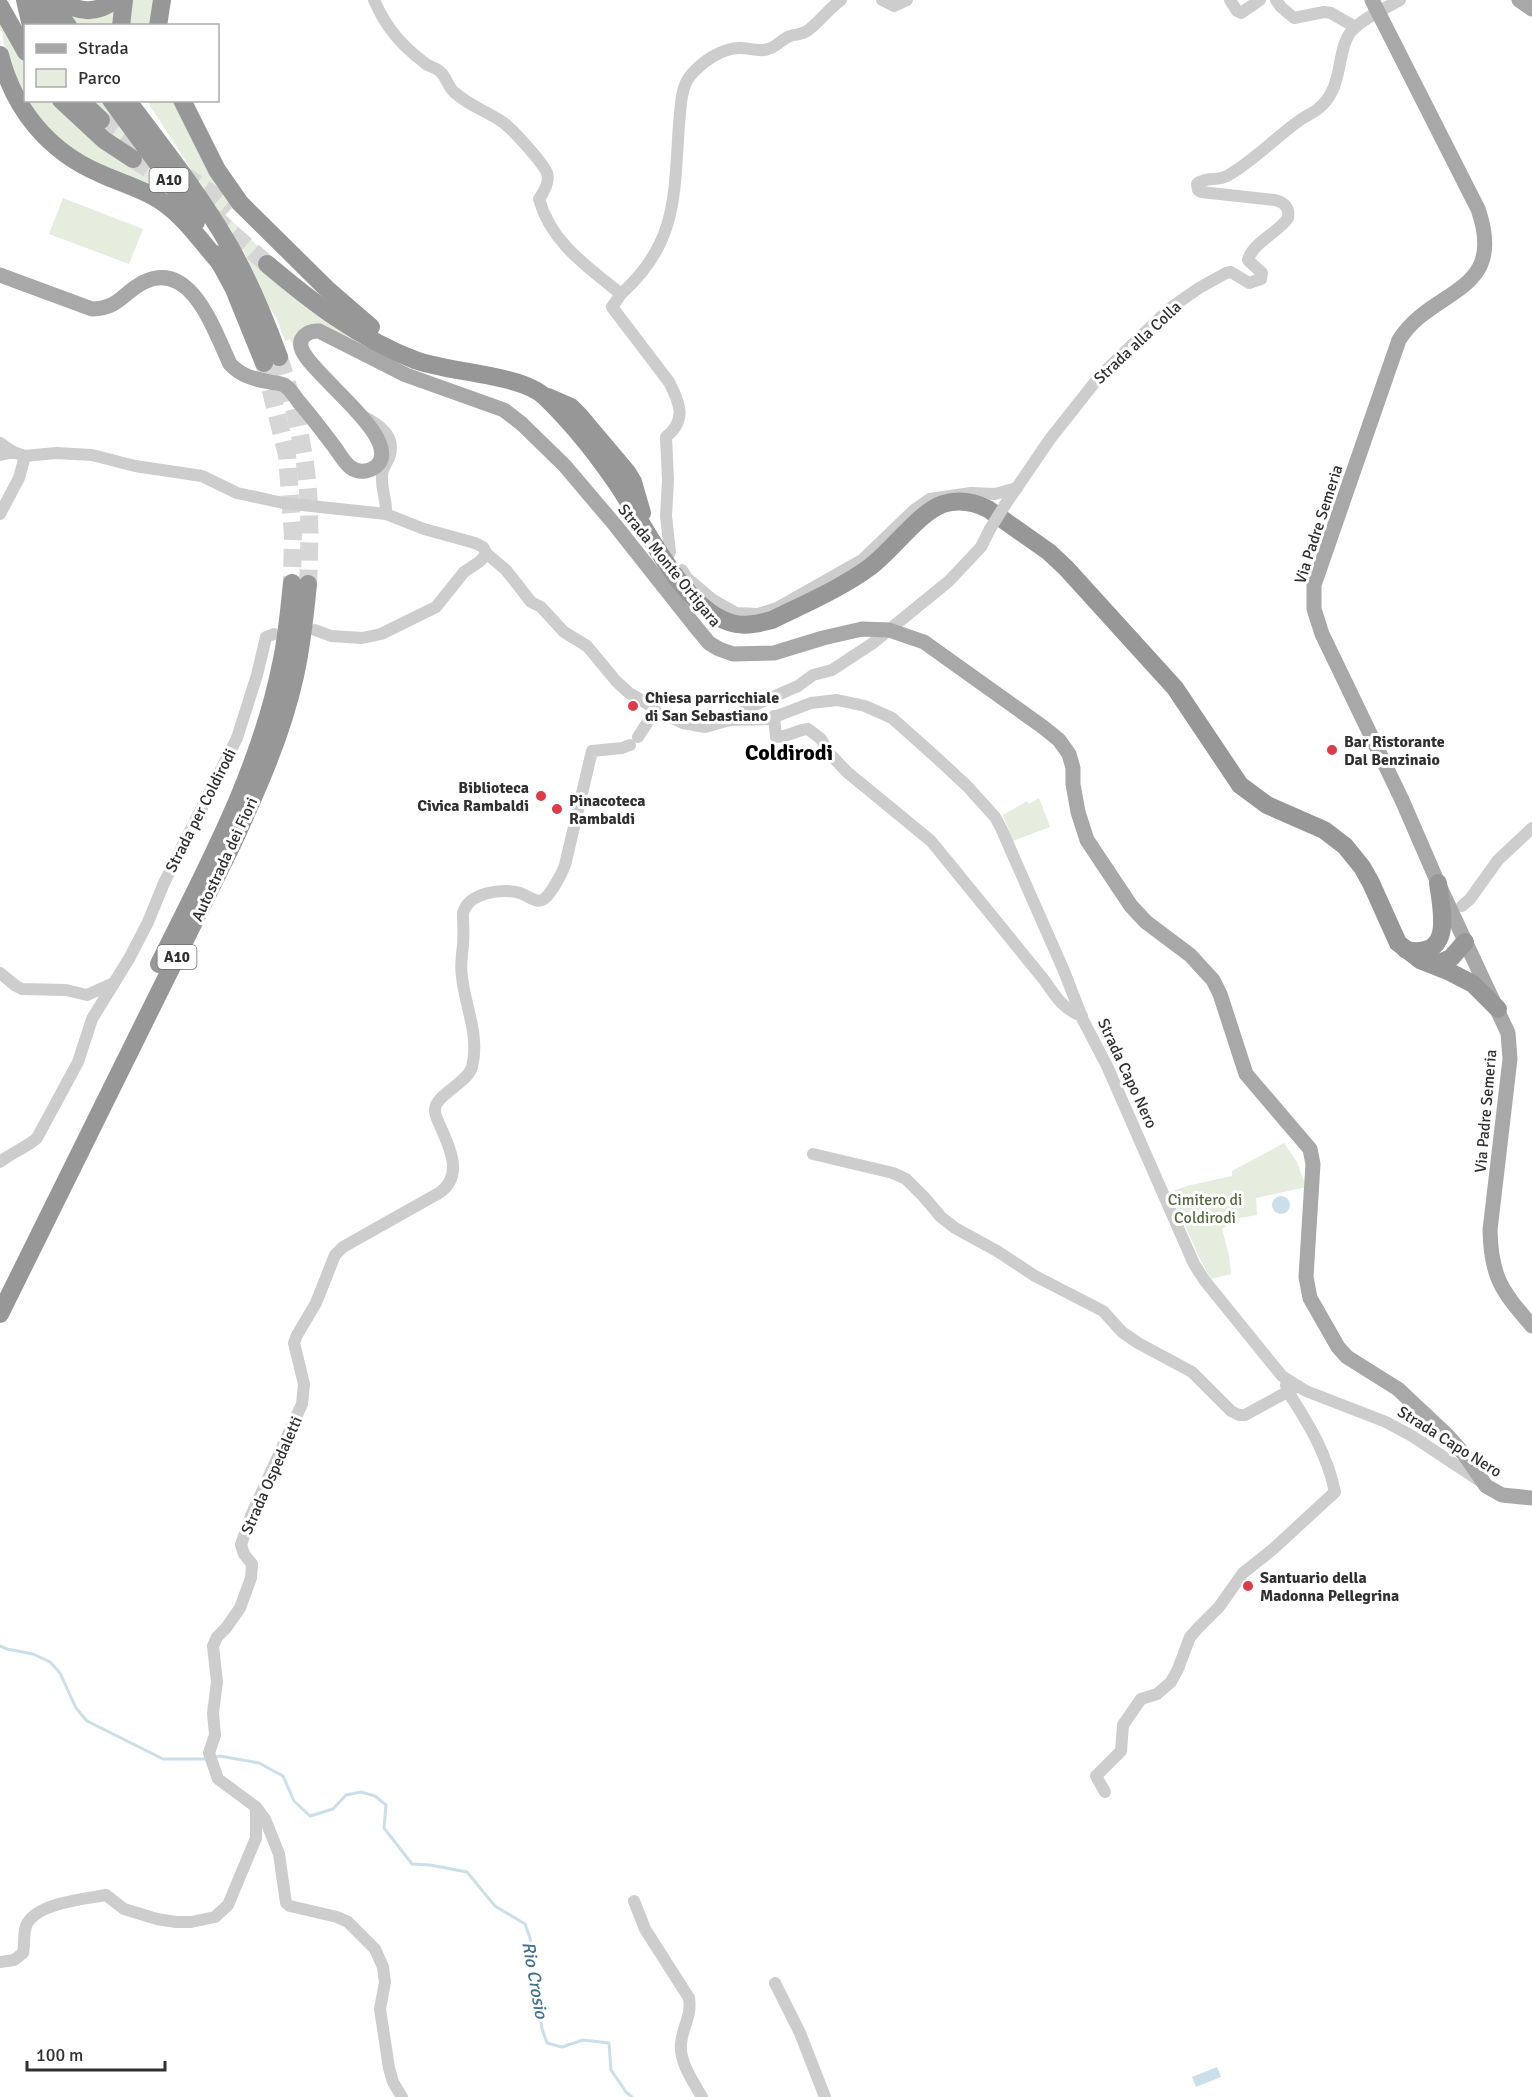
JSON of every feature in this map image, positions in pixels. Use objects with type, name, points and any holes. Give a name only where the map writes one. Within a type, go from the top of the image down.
[{"type":"highway","points":[[25,0],[42,13],[64,24]]},
{"type":"highway","points":[[58,0],[69,7],[87,11],[104,7],[115,0]]},
{"type":"highway","points":[[121,24],[124,0]]},
{"type":"highway","points":[[158,24],[162,0]]},
{"type":"highway","points":[[0,6],[24,48]]},
{"type":"highway","points":[[0,55],[16,100],[28,118],[53,145],[85,167],[140,189],[171,208],[221,264]]},
{"type":"highway","points":[[63,102],[104,140],[133,159]]},
{"type":"highway","points":[[82,102],[101,120]]},
{"type":"highway","name":"A10","points":[[112,102],[163,171],[221,264],[248,321],[271,360],[259,306],[231,248],[173,162],[128,102]]},
{"type":"highway","points":[[142,102],[164,140],[173,162]]},
{"type":"highway","points":[[183,102],[217,170],[240,203],[359,318],[413,359]]},
{"type":"highway","points":[[230,209],[356,329]]},
{"type":"highway","points":[[267,264],[309,298],[379,344],[432,366],[518,382],[544,396],[562,402],[579,415],[627,472],[636,492],[648,535],[668,566],[703,607],[712,614],[734,624],[772,620],[860,573],[885,555],[923,516],[934,508],[956,501],[988,509],[1049,552],[1074,577],[1175,688],[1240,784],[1268,805],[1324,831],[1345,846],[1362,867],[1395,939],[1406,950],[1420,960],[1456,974],[1473,984],[1498,1009]]},
{"type":"highway","name":"Autostrada dei Fiori","points":[[0,1287],[201,879],[243,788],[277,685],[300,583],[295,677],[278,738],[232,845],[0,1314]]},
{"type":"highway","points":[[1433,946],[1440,937],[1444,921],[1438,883]]},
{"type":"highway","points":[[1406,950],[1422,952],[1446,943],[1466,942]]},
{"type":"highway","points":[[1434,965],[1451,958],[1466,942]]},
{"type":"main road","points":[[1519,0],[1532,9]]},
{"type":"main road","name":"Via Padre Semeria","points":[[1375,7],[1478,209],[1485,235],[1485,254],[1476,273],[1466,284],[1415,319],[1399,340],[1314,585],[1314,609],[1322,634],[1402,800],[1508,1033],[1510,1059],[1490,1230],[1492,1261],[1503,1291],[1532,1326]]},
{"type":"main road","name":"Strada Monte Ortigara","points":[[0,275],[92,309],[105,309],[142,283],[155,278],[168,278],[192,292],[202,306],[230,364],[237,372],[251,378],[284,385],[346,463],[356,470],[362,471],[374,467],[382,451],[378,439],[360,415],[303,353],[302,339],[309,332],[319,331],[406,375],[504,410],[536,436],[565,466],[709,643],[733,654],[774,653],[862,629],[889,630],[924,642],[1059,740],[1069,754],[1073,768],[1073,784],[1078,812],[1087,840],[1131,906],[1146,922],[1190,955],[1213,980],[1220,994],[1246,1074],[1310,1149],[1313,1164],[1306,1277],[1311,1298],[1332,1338],[1347,1357],[1398,1389],[1447,1435],[1464,1454],[1486,1486]]},
{"type":"main road","name":"Strada Capo Nero","points":[[1486,1486],[1502,1495],[1532,1498]]},
{"type":"street","points":[[374,0],[383,21],[403,44],[428,66],[438,70],[447,80],[451,90],[458,96],[504,123],[538,160],[547,174],[547,185],[539,199],[547,220],[562,244],[574,257],[621,294]]},
{"type":"street","points":[[841,0],[809,30],[800,35],[789,36],[763,51],[739,48],[722,51],[704,63],[684,84],[672,207],[663,240],[653,259],[612,307],[676,394],[680,420],[677,428],[666,436],[668,480],[666,516],[669,555],[687,578],[713,600],[736,613],[758,614],[777,608],[862,560],[914,510],[930,500],[971,493],[995,494],[1017,488]]},
{"type":"street","points":[[882,0],[894,6],[908,0]]},
{"type":"street","points":[[1230,0],[1236,11],[1241,13],[1260,0]]},
{"type":"street","points":[[1276,0],[1294,18],[1324,12],[1355,27],[1375,7],[1400,0]]},
{"type":"street","name":"Strada alla Colla","points":[[730,720],[750,707],[798,686],[813,675],[831,670],[873,643],[949,581],[981,547],[1005,505],[1050,439],[1090,387],[1169,309],[1226,273],[1231,272],[1249,283],[1261,279],[1262,273],[1248,260],[1249,256],[1258,244],[1284,224],[1288,218],[1287,207],[1284,203],[1275,200],[1201,192],[1197,184],[1202,181],[1224,178],[1236,171],[1297,122],[1319,108],[1338,76],[1346,41],[1355,27]]},
{"type":"street","points":[[360,415],[381,425],[388,434],[391,452],[382,471],[387,505],[386,514]]},
{"type":"street","points":[[0,443],[19,454]]},
{"type":"street","points":[[0,455],[56,453],[92,455],[135,466],[202,476],[226,489],[283,504],[386,514],[424,529],[475,543],[483,547],[487,554],[506,570],[531,602],[541,607],[564,632],[587,646],[616,681],[629,693],[653,707],[658,714]]},
{"type":"street","points":[[0,514],[19,478],[19,454]]},
{"type":"street","points":[[315,630],[342,637],[362,638],[381,634],[436,607],[465,572],[487,554]]},
{"type":"street","points":[[657,570],[664,585]]},
{"type":"street","name":"Strada per Coldirodi","points":[[0,1162],[9,1154],[29,1144],[42,1131],[78,1062],[92,1019],[115,983],[148,922],[164,883],[237,738],[257,675],[266,637],[274,634]]},
{"type":"street","name":"Strada Capo Nero","points":[[658,714],[682,723],[705,727],[730,720],[769,718],[811,703],[837,700],[865,706],[891,718],[960,779],[995,818],[1001,828],[1082,1016],[1107,1066],[1194,1264],[1225,1307],[1293,1389],[1320,1446],[1335,1492],[1272,1551],[1243,1573],[1219,1607],[1190,1637],[1171,1682],[1157,1694],[1141,1699],[1123,1725],[1121,1751],[1096,1776],[1105,1792]]},
{"type":"street","name":"Strada Ospedaletti","points":[[256,1807],[223,1784],[214,1771],[209,1754],[215,1735],[213,1713],[218,1682],[213,1646],[217,1637],[240,1608],[251,1578],[252,1563],[244,1554],[241,1545],[243,1537],[249,1518],[302,1404],[304,1384],[294,1343],[316,1303],[335,1255],[343,1248],[448,1187],[453,1171],[452,1158],[435,1113],[435,1107],[438,1101],[464,1080],[474,1060],[473,1028],[461,975],[465,907],[469,902],[488,893],[507,891],[521,893],[540,901],[545,898],[562,874],[565,865],[592,752],[622,748],[634,741],[649,720],[658,714]]},
{"type":"street","points":[[774,716],[776,737],[808,729],[820,739],[829,753],[847,772],[931,841],[1058,1000],[1070,1012],[1082,1016]]},
{"type":"street","points":[[1462,906],[1498,860],[1532,828]]},
{"type":"street","points":[[0,973],[22,989],[66,990],[83,995],[94,993],[115,983]]},
{"type":"street","points":[[813,1154],[883,1170],[906,1179],[940,1217],[955,1228],[997,1251],[1035,1276],[1103,1311],[1122,1332],[1138,1343],[1192,1372],[1231,1411],[1239,1415],[1245,1415],[1293,1389]]},
{"type":"street","name":"Strada Capo Nero","points":[[1293,1389],[1306,1391],[1386,1422],[1486,1486]]},
{"type":"street","points":[[0,1962],[14,1960],[23,1953],[24,1933],[27,1923],[34,1914],[42,1909],[71,1902],[106,1895],[124,1909],[157,1919],[191,1922],[214,1917],[228,1905],[256,1838],[256,1807]]},
{"type":"street","points":[[256,1807],[265,1819],[279,1854],[286,1903],[348,1922],[375,1949],[383,1967],[385,1982],[380,2008],[389,2068],[393,2082],[402,2097]]},
{"type":"street","points":[[634,1901],[645,1929],[689,1998],[691,2010],[680,2045],[683,2058],[702,2097]]},
{"type":"street","points":[[775,1983],[800,2033],[825,2097]]},
{"type":"green space","points":[[129,0],[157,0],[153,24],[124,24]]},
{"type":"green space","points":[[113,7],[116,24],[75,24],[67,11]]},
{"type":"green space","points":[[0,18],[24,60],[24,102],[10,71],[2,31],[0,31]]},
{"type":"green space","points":[[24,102],[55,102],[95,139],[129,164],[134,154],[94,127],[67,102],[74,102],[95,122],[104,113],[92,102],[103,102],[177,205],[144,186],[85,162],[67,151],[51,138]]},
{"type":"green space","points":[[148,102],[178,102],[235,205],[226,215],[270,258],[307,307],[377,356],[314,325],[294,348],[290,339],[285,341],[276,317],[264,300],[243,249]]},
{"type":"green space","points":[[63,198],[143,229],[129,264],[49,234]]},
{"type":"green space","points":[[1039,798],[1050,827],[1013,841],[1003,815],[1027,801],[1029,804]]},
{"type":"green space","name":"Cimitero di Coldirodi","points":[[1284,1143],[1297,1162],[1306,1187],[1256,1198],[1257,1215],[1227,1220],[1228,1225],[1222,1229],[1231,1274],[1211,1279],[1170,1192],[1232,1176],[1232,1171]]},
{"type":"water","points":[[1281,1196],[1287,1199],[1290,1205],[1287,1211],[1281,1214],[1275,1211],[1272,1205],[1275,1199]]},
{"type":"water","points":[[1217,2067],[1221,2077],[1196,2087],[1192,2077]]},
{"type":"waterway","name":"Rio Crosio","points":[[0,1646],[33,1654],[50,1662],[60,1673],[76,1708],[87,1721],[163,1759],[208,1759]]},
{"type":"waterway","name":"Rio Crosio","points":[[215,1757],[259,1763],[283,1776],[294,1801],[310,1816],[333,1809],[346,1795],[361,1792],[375,1796],[386,1805],[384,1828],[412,1864],[467,1872],[495,1906],[525,1924],[530,1938],[542,2029],[547,2043],[562,2047],[583,2040],[609,2043],[611,2070],[632,2097]]},
{"type":"tunnel","points":[[101,120],[149,153]]},
{"type":"tunnel","points":[[133,159],[169,182]]},
{"type":"tunnel","points":[[182,174],[230,209]]},
{"type":"tunnel","points":[[212,216],[267,264]]},
{"type":"tunnel","points":[[279,357],[295,412],[305,463],[309,515],[308,584]]},
{"type":"tunnel","points":[[264,363],[287,455],[293,536],[292,583]]},
{"type":"place","name":"Chiesa parricchiale di San Sebastiano","points":[[633,706]]},
{"type":"place","name":"Bar Ristorante Dal Benzinaio","points":[[1332,750]]},
{"type":"place","name":"Biblioteca Civica Rambaldi","points":[[541,796]]},
{"type":"place","name":"Pinacoteca Rambaldi","points":[[557,809]]},
{"type":"place","name":"Santuario della Madonna Pellegrina","points":[[1248,1586]]},
{"type":"district","name":"Coldirodi","points":[[789,752]]}]
